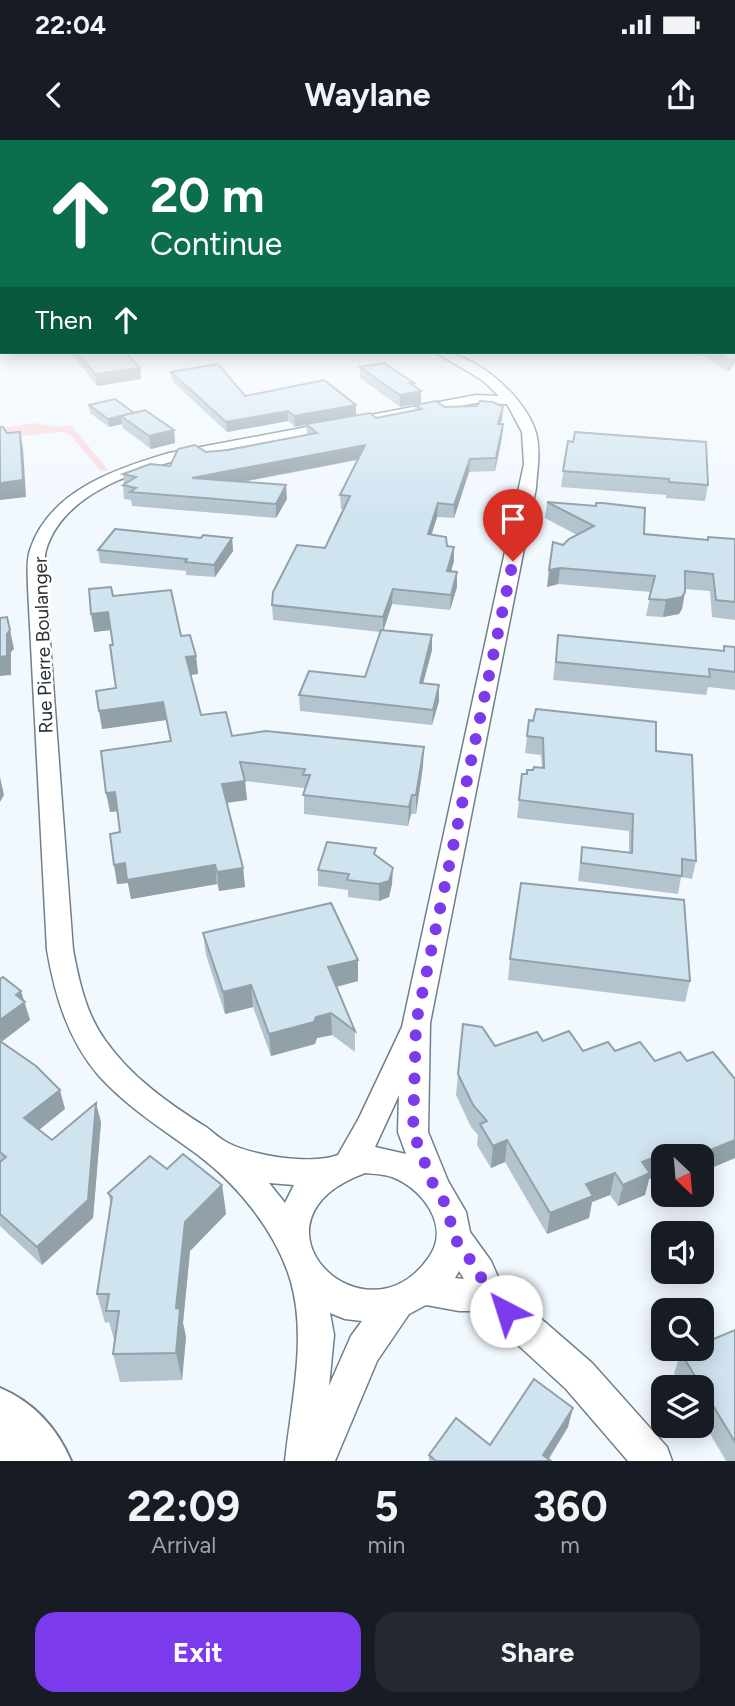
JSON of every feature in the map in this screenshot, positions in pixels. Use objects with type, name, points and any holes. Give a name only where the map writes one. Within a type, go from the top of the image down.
[{"type":"highway","points":[[0,1420],[38,1461]]},
{"type":"street","points":[[502,391],[524,420],[530,439],[532,451],[528,488],[416,1023],[413,1132],[433,1184],[448,1208],[453,1236],[479,1272],[488,1295],[579,1376],[653,1461]]},
{"type":"street","name":"Rue Pierre Boulanger","points":[[292,1238],[257,1192],[218,1153],[131,1091],[105,1064],[88,1039],[69,998],[60,950],[37,552],[48,528],[71,503],[104,483],[152,463],[195,451],[507,395]]},
{"type":"street","points":[[416,1023],[372,1125],[337,1168],[312,1184],[299,1202],[292,1223],[292,1238],[300,1265],[307,1276],[332,1296],[347,1302],[380,1306],[411,1295],[488,1295]]},
{"type":"street","name":"Rue Pierre Boulanger","points":[[218,1153],[268,1168],[337,1168]]},
{"type":"street","points":[[337,1168],[380,1159],[409,1167],[433,1184]]},
{"type":"street","points":[[316,1461],[364,1349],[411,1295],[445,1264],[453,1236]]},
{"type":"street","points":[[304,1461],[316,1335],[307,1276]]},
{"type":"shaded area","points":[[35,423],[56,427],[71,425],[108,470],[101,471],[70,435],[63,432],[0,438],[0,428]]},
{"type":"building","points":[[192,391],[240,391],[245,396],[271,391],[338,391],[356,405],[294,416],[288,411],[226,422]]},
{"type":"building","points":[[394,391],[421,391],[400,395]]},
{"type":"building","points":[[115,399],[134,413],[108,419],[89,405]]},
{"type":"building","points":[[436,401],[445,407],[477,406],[480,401],[493,402],[503,407],[498,424],[503,424],[496,458],[470,459],[454,505],[438,503],[428,534],[446,537],[447,546],[454,547],[447,571],[457,572],[451,595],[393,589],[383,617],[272,605],[273,592],[297,545],[325,548],[350,496],[340,495],[365,445],[192,478],[286,485],[276,504],[130,492],[136,488],[123,485],[136,477],[123,474],[150,464],[170,466],[178,449],[195,445],[206,452],[228,450],[317,433],[306,424],[370,413],[376,418],[422,409],[415,405]]},
{"type":"building","points":[[145,410],[174,430],[149,436],[121,416]]},
{"type":"building","points":[[0,427],[7,433],[20,432],[23,480],[0,483]]},
{"type":"building","points":[[575,432],[706,442],[708,485],[669,482],[669,479],[563,471],[568,441],[573,442]]},
{"type":"building","points":[[547,502],[596,506],[596,503],[603,503],[645,508],[644,534],[708,540],[708,537],[735,539],[735,602],[716,600],[713,574],[685,571],[685,592],[682,597],[666,600],[649,599],[655,576],[560,568],[549,570],[553,542],[563,545],[594,526]]},
{"type":"building","points":[[115,529],[201,538],[203,535],[232,538],[214,565],[185,562],[187,559],[98,550]]},
{"type":"building","points":[[111,587],[113,596],[171,590],[181,636],[190,635],[196,656],[186,657],[201,715],[226,712],[232,736],[266,731],[424,747],[416,795],[412,795],[409,807],[303,795],[310,775],[303,775],[305,769],[240,762],[245,781],[222,784],[243,868],[217,872],[215,865],[127,880],[125,863],[114,865],[110,834],[120,832],[115,792],[106,793],[101,751],[171,741],[163,702],[99,711],[96,691],[116,688],[110,645],[113,645],[108,612],[91,614],[89,589]]},
{"type":"building","points":[[7,617],[10,630],[7,634],[7,656],[0,657],[0,618]]},
{"type":"building","points":[[381,630],[432,635],[420,683],[439,685],[433,710],[299,695],[309,671],[365,677]]},
{"type":"building","points":[[558,635],[724,651],[724,646],[735,647],[735,672],[709,669],[710,677],[556,662]]},
{"type":"building","points":[[536,709],[656,722],[656,751],[692,755],[696,861],[682,859],[682,876],[581,863],[582,847],[632,853],[633,814],[519,800],[522,774],[527,774],[527,770],[533,770],[534,767],[544,768],[543,738],[527,736],[529,720],[533,721]]},
{"type":"building","points":[[327,842],[376,848],[374,854],[393,868],[389,881],[379,884],[347,880],[349,874],[318,870]]},
{"type":"building","points":[[521,883],[684,900],[690,981],[510,959]]},
{"type":"building","points":[[331,903],[358,960],[328,967],[355,1031],[331,1013],[316,1017],[314,1022],[269,1034],[251,985],[223,992],[203,933]]},
{"type":"building","points":[[3,977],[21,991],[16,995],[25,1002],[0,1020],[0,979]]},
{"type":"building","points":[[463,1024],[482,1027],[495,1046],[537,1032],[543,1041],[569,1031],[583,1051],[608,1042],[615,1051],[640,1042],[655,1061],[680,1052],[687,1061],[713,1052],[735,1079],[735,1140],[714,1148],[714,1144],[651,1144],[651,1159],[642,1162],[650,1173],[623,1185],[615,1173],[586,1184],[593,1196],[550,1213],[507,1140],[493,1146],[480,1124],[487,1121],[473,1105],[458,1074]]},
{"type":"building","points":[[0,1041],[36,1066],[60,1090],[24,1118],[52,1140],[96,1103],[88,1200],[37,1247],[0,1214],[0,1162],[6,1157],[0,1152]]},
{"type":"building","points":[[183,1154],[222,1185],[185,1222],[176,1308],[180,1309],[176,1353],[113,1354],[119,1311],[106,1311],[109,1294],[97,1294],[112,1197],[108,1193],[150,1156],[167,1169]]},
{"type":"building","points":[[735,1330],[735,1442],[714,1407],[714,1375],[694,1375],[686,1361],[714,1361],[714,1339]]},
{"type":"building","points":[[534,1379],[573,1408],[543,1455],[551,1461],[436,1461],[429,1455],[456,1418],[490,1445]]},
{"type":"route","points":[[506,1311],[488,1295],[479,1272],[453,1236],[448,1208],[433,1184],[413,1132],[416,1023],[513,561]]}]
